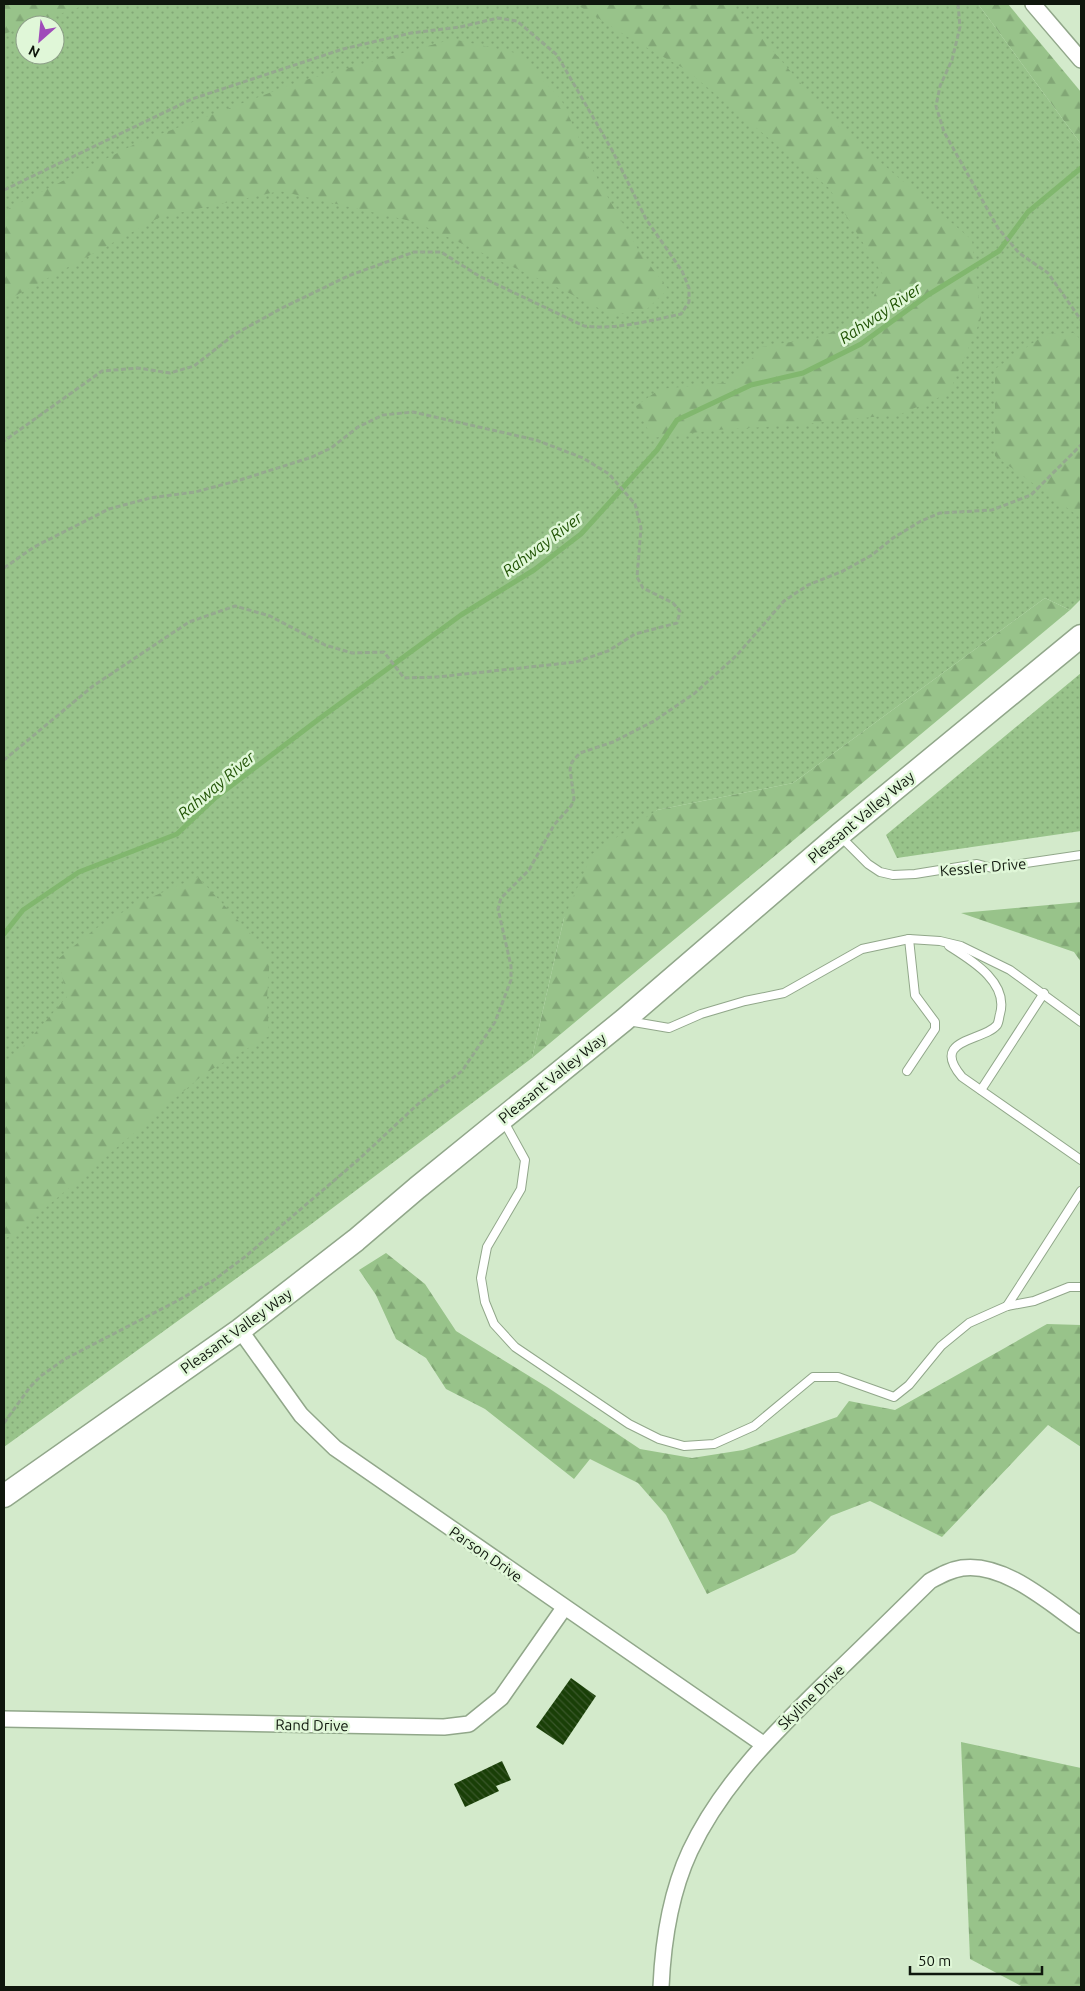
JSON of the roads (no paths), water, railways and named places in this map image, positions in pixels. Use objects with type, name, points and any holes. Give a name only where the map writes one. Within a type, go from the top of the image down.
[{"type":"main road","name":"Pleasant Valley Way","points":[[4,1496],[240,1330],[356,1240],[502,1118],[624,1020],[839,835],[1081,636]]},
{"type":"street","points":[[1033,4],[1081,60]]},
{"type":"street","name":"Parson Drive","points":[[240,1330],[302,1414],[335,1448],[763,1744]]},
{"type":"street","name":"Skyline Drive","points":[[661,1987],[662,1956],[669,1916],[690,1852],[718,1802],[763,1744],[930,1581],[949,1571],[964,1568],[996,1571],[1081,1625]]},
{"type":"street","name":"Rand Drive","points":[[4,1719],[444,1727],[469,1724],[501,1698],[564,1608]]},
{"type":"lane","name":"Kessler Drive","points":[[839,835],[868,864],[880,872],[893,874],[915,874],[976,864],[992,868],[1081,855]]},
{"type":"lane","points":[[624,1020],[669,1028],[701,1014],[745,1001],[784,993],[862,949],[909,939],[940,941],[961,946],[1010,970],[1044,993],[1081,1022]]},
{"type":"lane","points":[[907,1071],[935,1029],[935,1022],[915,995],[909,939]]},
{"type":"lane","points":[[940,941],[974,961],[995,983],[1002,1005],[997,1024],[988,1032],[967,1039],[956,1046],[952,1058],[955,1068],[962,1077],[1081,1160]]},
{"type":"lane","points":[[981,1090],[1044,993]]},
{"type":"lane","points":[[502,1118],[526,1160],[521,1189],[487,1247],[481,1278],[484,1302],[494,1324],[515,1347],[629,1424],[659,1440],[684,1446],[714,1444],[754,1426],[813,1377],[838,1377],[894,1396],[909,1385],[941,1346],[969,1323],[1007,1306],[1034,1301],[1069,1287],[1081,1287]]},
{"type":"lane","points":[[1007,1306],[1081,1191]]},
{"type":"waterway","name":"Rahway River","points":[[4,934],[23,910],[79,872],[177,834],[215,798],[319,719],[461,615],[534,570],[581,534],[657,450],[677,420],[751,385],[803,373],[861,344],[928,295],[999,251],[1028,212],[1081,168]]}]
